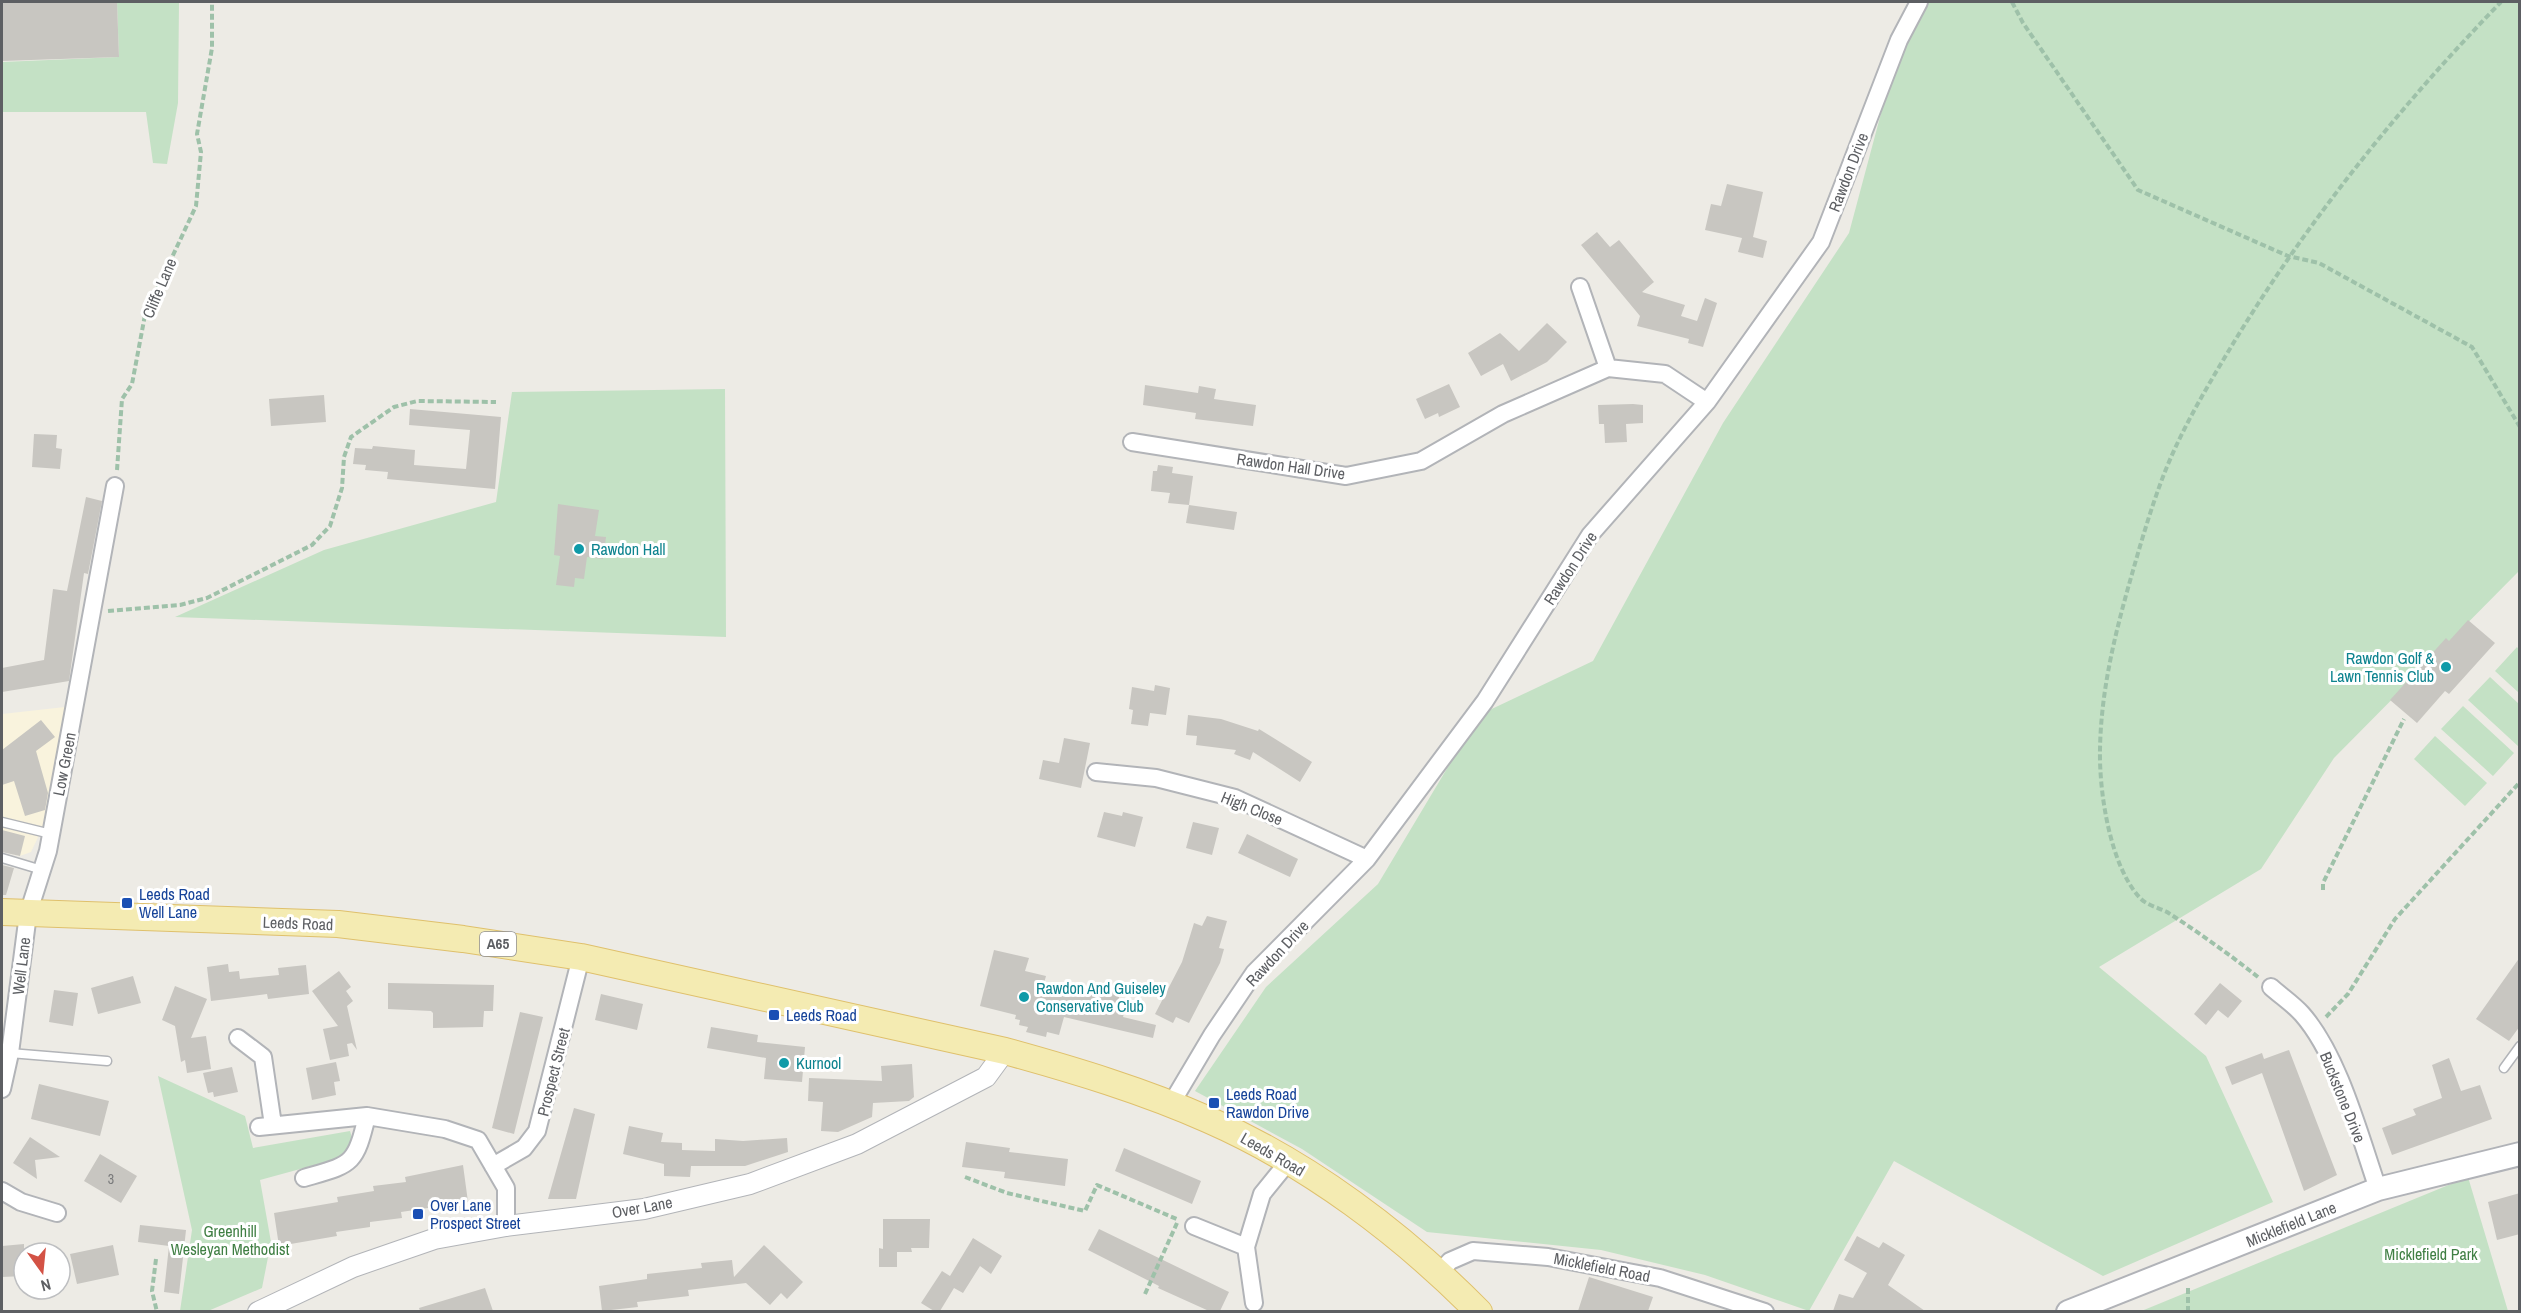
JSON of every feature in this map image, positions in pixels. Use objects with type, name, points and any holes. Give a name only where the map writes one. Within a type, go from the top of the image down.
[{"type":"main road","name":"Leeds Road","points":[[2,912],[338,924],[463,939],[581,957],[1005,1051],[1060,1066],[1171,1104],[1210,1120],[1288,1162],[1330,1188],[1440,1272],[1479,1311]]},
{"type":"main road","name":"Micklefield Lane","points":[[2068,1311],[2378,1189],[2520,1154]]},
{"type":"street","name":"Rawdon Drive","points":[[1171,1104],[1212,1035],[1254,973],[1367,859],[1485,701],[1590,535],[1707,402],[1821,242],[1899,40],[1919,2]]},
{"type":"street","points":[[1580,287],[1608,368]]},
{"type":"street","name":"Rawdon Hall Drive","points":[[1132,442],[1346,476],[1421,461],[1503,414],[1608,368],[1665,374],[1707,402]]},
{"type":"street","points":[[93,612],[115,486]]},
{"type":"street","name":"Low Green","points":[[28,914],[51,834],[93,612]]},
{"type":"street","name":"High Close","points":[[1096,772],[1156,778],[1235,798],[1367,859]]},
{"type":"street","name":"Well Lane","points":[[2,1089],[10,1053],[28,914]]},
{"type":"street","name":"Prospect Street","points":[[493,1166],[524,1148],[537,1131],[581,957]]},
{"type":"street","name":"Buckstone Drive","points":[[2271,987],[2303,1014],[2312,1030],[2342,1087],[2378,1189]]},
{"type":"street","points":[[238,1038],[263,1057],[266,1126],[367,1116],[445,1129],[478,1140],[506,1188],[506,1226]]},
{"type":"street","name":"Over Lane","points":[[258,1311],[353,1267],[434,1239],[506,1226],[644,1209],[750,1184],[857,1144],[986,1077],[1005,1051]]},
{"type":"street","points":[[304,1178],[351,1162],[358,1151],[367,1116]]},
{"type":"street","points":[[1251,1307],[1246,1247],[1262,1194],[1288,1162]]},
{"type":"street","points":[[2,1191],[21,1202],[57,1213]]},
{"type":"street","points":[[1194,1226],[1246,1247]]},
{"type":"street","name":"Micklefield Road","points":[[1440,1272],[1450,1261],[1473,1251],[1548,1257],[1660,1278],[1765,1311]]},
{"type":"lane","points":[[2,822],[51,834]]},
{"type":"lane","points":[[2,858],[42,870]]},
{"type":"lane","points":[[2504,1068],[2520,1046]]},
{"type":"lane","points":[[10,1053],[107,1062]]},
{"type":"path","name":"Cliffe Lane","points":[[115,486],[123,399],[132,384],[145,315],[196,206],[201,152],[197,134],[212,48],[212,2]]},
{"type":"path","points":[[2012,2],[2029,33],[2138,190],[2288,256],[2319,263],[2472,347],[2520,427]]},
{"type":"path","points":[[2271,987],[2164,910],[2142,900],[2114,850],[2104,809],[2100,768],[2100,707],[2121,614],[2162,480],[2199,400],[2288,256],[2401,113],[2463,41],[2501,2]]},
{"type":"path","points":[[93,612],[180,605],[207,598],[312,545],[330,526],[342,488],[344,457],[351,437],[394,406],[417,400],[496,402]]},
{"type":"path","points":[[2323,890],[2323,883],[2404,719]]},
{"type":"path","points":[[2312,1030],[2348,994],[2395,919],[2520,782]]},
{"type":"path","points":[[965,1177],[1007,1193],[1085,1212],[1097,1185],[1194,1226]]},
{"type":"path","points":[[1145,1294],[1178,1219]]},
{"type":"path","points":[[156,1259],[152,1291],[157,1311]]},
{"type":"shaded area","points":[[65,707],[52,808],[31,852],[20,856],[2,851],[2,714]]},
{"type":"green space","points":[[117,2],[179,2],[178,103],[167,164],[153,163],[146,112],[2,112],[2,62],[119,57]]},
{"type":"green space","points":[[1928,2],[2519,2],[2519,571],[2334,758],[2261,869],[2099,967],[2206,1056],[2273,1202],[2103,1276],[1894,1161],[1809,1311],[1705,1275],[1601,1250],[1427,1232],[1302,1149],[1195,1091],[1266,987],[1378,884],[1479,715],[1593,661],[1723,423],[1849,233],[1895,61]]},
{"type":"green space","points":[[725,389],[726,637],[175,617],[324,550],[496,502],[512,392]]},
{"type":"green space","points":[[2517,647],[2519,650],[2519,693],[2495,671]]},
{"type":"green space","points":[[2490,677],[2519,704],[2519,747],[2468,700]]},
{"type":"green space","points":[[2463,706],[2514,753],[2493,776],[2441,729]]},
{"type":"green space","points":[[2435,736],[2487,783],[2465,806],[2414,759]]},
{"type":"green space","name":"Greenhill Wesleyan Methodist","points":[[158,1076],[245,1116],[253,1148],[350,1131],[352,1138],[344,1157],[260,1180],[271,1242],[262,1288],[208,1311],[180,1311],[192,1230]]},
{"type":"green space","name":"Micklefield Park","points":[[2468,1177],[2508,1311],[2139,1312]]},
{"type":"building","points":[[2,2],[117,2],[119,57],[2,61]]},
{"type":"building","points":[[1727,184],[1763,192],[1753,237],[1767,241],[1763,258],[1738,252],[1742,238],[1705,230],[1711,204],[1721,206]]},
{"type":"building","points":[[1597,232],[1610,247],[1619,240],[1654,282],[1642,292],[1685,305],[1681,316],[1697,321],[1705,298],[1717,303],[1703,347],[1688,343],[1689,339],[1637,326],[1640,316],[1581,245]]},
{"type":"building","points":[[1547,323],[1567,342],[1547,362],[1511,381],[1503,364],[1481,376],[1468,353],[1500,333],[1519,351]]},
{"type":"building","points":[[1449,384],[1460,407],[1439,417],[1438,413],[1425,419],[1416,399]]},
{"type":"building","points":[[1145,385],[1198,393],[1199,386],[1216,389],[1214,399],[1256,405],[1253,426],[1195,419],[1196,413],[1143,405]]},
{"type":"building","points":[[324,395],[326,422],[271,426],[269,399]]},
{"type":"building","points":[[1598,405],[1643,405],[1643,423],[1626,424],[1627,442],[1605,443],[1604,424],[1599,424]]},
{"type":"building","points":[[410,409],[501,417],[495,489],[387,479],[388,472],[365,470],[366,465],[353,464],[355,448],[372,449],[373,446],[415,450],[414,465],[466,469],[470,430],[409,425]]},
{"type":"building","points":[[34,434],[57,435],[56,448],[62,449],[60,469],[32,467]]},
{"type":"building","points":[[1158,465],[1173,467],[1172,473],[1193,476],[1189,505],[1168,503],[1170,493],[1151,491],[1153,471],[1157,471]]},
{"type":"building","points":[[86,497],[102,501],[88,574],[84,573],[69,681],[2,692],[2,668],[44,660],[53,589],[67,591]]},
{"type":"building","name":"Rawdon Hall","points":[[558,504],[599,510],[595,536],[606,537],[603,559],[587,557],[584,579],[575,578],[574,587],[556,585],[560,556],[554,555]]},
{"type":"building","points":[[1189,505],[1237,512],[1234,530],[1186,523]]},
{"type":"building","name":"Rawdon Golf & Lawn Tennis Club","points":[[2468,620],[2495,643],[2449,694],[2445,691],[2417,723],[2390,700],[2446,638],[2449,641]]},
{"type":"building","points":[[1155,685],[1170,688],[1166,715],[1150,713],[1148,726],[1131,724],[1133,710],[1129,709],[1132,687],[1154,691]]},
{"type":"building","points":[[1188,715],[1221,719],[1258,731],[1259,729],[1312,762],[1300,782],[1253,752],[1250,760],[1234,754],[1236,750],[1196,745],[1197,736],[1186,735]]},
{"type":"building","points":[[41,720],[55,737],[36,751],[48,793],[45,810],[25,816],[14,781],[2,785],[2,750]]},
{"type":"building","points":[[1064,738],[1090,743],[1081,788],[1039,779],[1043,760],[1059,763]]},
{"type":"building","points":[[1104,812],[1122,816],[1123,812],[1143,817],[1135,847],[1097,837]]},
{"type":"building","points":[[1193,822],[1219,828],[1212,855],[1186,848]]},
{"type":"building","points":[[2,830],[25,836],[20,856],[2,852]]},
{"type":"building","points":[[1247,834],[1298,859],[1290,877],[1238,853]]},
{"type":"building","points":[[2,865],[14,868],[6,895],[2,895]]},
{"type":"building","points":[[1207,916],[1227,921],[1219,948],[1224,949],[1220,963],[1189,1023],[1176,1017],[1173,1023],[1155,1014],[1182,962],[1194,923],[1202,926]]},
{"type":"building","name":"Rawdon And Guiseley Conservative Club","points":[[994,950],[1029,958],[1025,971],[1046,976],[1044,983],[1091,995],[1093,987],[1120,993],[1118,1003],[1126,1006],[1123,1017],[1156,1025],[1153,1038],[1064,1017],[1059,1035],[1047,1032],[1046,1037],[1026,1032],[1028,1027],[1019,1025],[1020,1020],[1015,1019],[1016,1015],[980,1006]]},
{"type":"building","points":[[2520,957],[2520,1026],[2509,1041],[2476,1019]]},
{"type":"building","points":[[228,964],[229,972],[239,971],[240,979],[279,975],[278,968],[306,965],[309,994],[268,999],[267,994],[211,1001],[207,967]]},
{"type":"building","points":[[339,971],[351,987],[346,991],[353,1001],[347,1006],[357,1050],[352,1043],[347,1044],[349,1056],[330,1060],[323,1029],[338,1026],[312,991]]},
{"type":"building","points":[[133,976],[141,1003],[98,1014],[91,988]]},
{"type":"building","points":[[388,983],[494,985],[493,1011],[484,1011],[483,1027],[433,1028],[431,1011],[388,1009]]},
{"type":"building","points":[[2220,983],[2242,1001],[2228,1018],[2218,1010],[2206,1025],[2194,1014]]},
{"type":"building","points":[[175,986],[207,999],[191,1038],[206,1036],[211,1069],[187,1073],[185,1060],[181,1062],[175,1026],[162,1020]]},
{"type":"building","points":[[54,990],[78,993],[73,1026],[49,1022]]},
{"type":"building","points":[[601,994],[643,1004],[637,1030],[595,1020]]},
{"type":"building","points":[[520,1012],[543,1017],[514,1134],[492,1128]]},
{"type":"building","points":[[711,1027],[758,1035],[757,1042],[805,1047],[802,1082],[764,1079],[766,1058],[707,1048]]},
{"type":"building","points":[[2289,1050],[2337,1175],[2304,1191],[2262,1073],[2232,1085],[2225,1067],[2262,1053],[2264,1059]]},
{"type":"building","points":[[2449,1058],[2461,1091],[2480,1085],[2492,1119],[2392,1155],[2382,1128],[2416,1115],[2413,1109],[2442,1098],[2432,1065]]},
{"type":"building","points":[[336,1062],[340,1081],[334,1082],[336,1095],[312,1100],[306,1068]]},
{"type":"building","points":[[912,1064],[914,1097],[909,1101],[873,1103],[872,1117],[838,1132],[821,1131],[823,1102],[808,1101],[809,1078],[882,1081],[881,1066]]},
{"type":"building","points":[[232,1067],[238,1092],[214,1097],[213,1092],[208,1093],[203,1073]]},
{"type":"building","points":[[39,1084],[109,1101],[100,1136],[31,1119]]},
{"type":"building","points":[[574,1108],[595,1114],[576,1199],[548,1199]]},
{"type":"building","points":[[629,1126],[663,1133],[661,1142],[682,1143],[682,1150],[715,1151],[715,1139],[743,1141],[787,1138],[788,1152],[745,1166],[691,1166],[690,1177],[664,1176],[664,1164],[623,1154]]},
{"type":"building","points":[[30,1137],[60,1157],[35,1160],[37,1179],[13,1163]]},
{"type":"building","points":[[966,1142],[1010,1148],[1009,1152],[1068,1159],[1065,1186],[1004,1178],[1005,1172],[962,1167]]},
{"type":"building","points":[[1124,1148],[1201,1181],[1192,1204],[1115,1171]]},
{"type":"building","points":[[100,1154],[137,1176],[121,1203],[84,1181]]},
{"type":"building","points":[[463,1165],[468,1202],[401,1212],[402,1218],[370,1222],[370,1227],[336,1232],[337,1236],[279,1246],[274,1213],[338,1202],[337,1197],[374,1191],[373,1186],[406,1182],[405,1177]]},
{"type":"building","points":[[2520,1193],[2520,1234],[2497,1240],[2488,1202]]},
{"type":"building","points":[[883,1219],[930,1219],[929,1248],[911,1248],[912,1252],[897,1252],[897,1267],[879,1267],[879,1248],[883,1249]]},
{"type":"building","points":[[140,1225],[186,1230],[179,1294],[164,1292],[169,1246],[138,1242]]},
{"type":"building","points":[[1099,1229],[1229,1292],[1220,1311],[1209,1311],[1158,1288],[1159,1286],[1088,1250]]},
{"type":"building","points":[[1857,1236],[1879,1248],[1883,1242],[1905,1255],[1888,1285],[1925,1311],[1833,1311],[1839,1294],[1853,1298],[1867,1273],[1844,1260]]},
{"type":"building","points":[[973,1238],[1002,1256],[991,1274],[980,1266],[963,1293],[954,1288],[940,1311],[934,1311],[921,1303],[942,1271],[950,1276]]},
{"type":"building","points":[[12,1245],[12,1277],[2,1277],[2,1246]]},
{"type":"building","points":[[113,1245],[119,1275],[77,1284],[72,1254]]},
{"type":"building","points":[[764,1245],[803,1282],[787,1299],[781,1293],[770,1305],[746,1283],[688,1290],[689,1296],[637,1302],[638,1307],[602,1311],[599,1286],[647,1279],[647,1274],[702,1268],[701,1263],[732,1260],[734,1277]]},
{"type":"building","points":[[1589,1277],[1653,1297],[1648,1311],[1578,1311]]},
{"type":"building","points":[[485,1288],[493,1311],[420,1311],[419,1308]]},
{"type":"place","name":"Rawdon Hall","points":[[579,549]]},
{"type":"place","name":"Rawdon Golf & Lawn Tennis Club","points":[[2446,667]]},
{"type":"place","name":"Leeds Road Well Lane","points":[[127,903]]},
{"type":"place","name":"Rawdon And Guiseley Conservative Club","points":[[1024,997]]},
{"type":"place","name":"Leeds Road","points":[[774,1015]]},
{"type":"place","name":"Kurnool","points":[[784,1063]]},
{"type":"place","name":"Leeds Road Rawdon Drive","points":[[1214,1103]]},
{"type":"place","name":"Over Lane Prospect Street","points":[[418,1214]]}]
